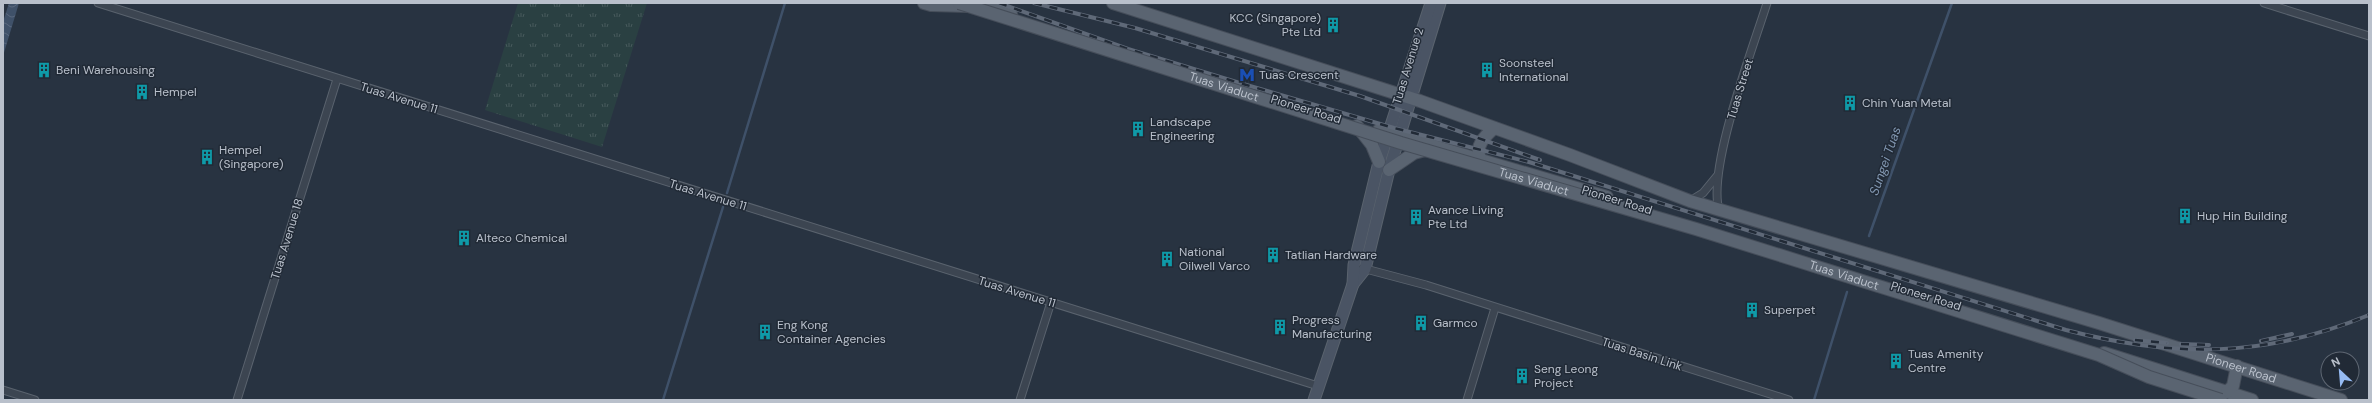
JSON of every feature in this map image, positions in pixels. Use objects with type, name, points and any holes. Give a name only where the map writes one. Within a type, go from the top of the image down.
[{"type":"main road","name":"Tuas Viaduct","points":[[924,3],[930,5],[963,4],[1401,143],[1688,227],[2077,348],[2099,355],[2149,377],[2224,396]]},
{"type":"main road","name":"Pioneer Road","points":[[980,3],[1175,69],[1697,224],[2224,396],[2252,400]]},
{"type":"main road","name":"Pioneer Road","points":[[1113,3],[1141,7],[1406,97],[1570,155],[1690,201],[2237,366],[2342,400]]},
{"type":"main road","points":[[1355,123],[1372,145],[1384,166],[1414,153],[1436,147]]},
{"type":"main road","points":[[1480,160],[1479,151],[1481,143],[1494,128]]},
{"type":"main road","points":[[2224,396],[2233,386],[2237,366]]},
{"type":"street","name":"Tuas Avenue 11","points":[[98,3],[1318,386]]},
{"type":"street","name":"Tuas Avenue 2","points":[[1406,97],[1431,3]]},
{"type":"street","name":"Tuas Avenue 2","points":[[1406,97],[1440,3]]},
{"type":"street","name":"Tuas Street","points":[[1719,210],[1716,194],[1718,176],[1734,107],[1767,3]]},
{"type":"street","points":[[2264,3],[2369,36]]},
{"type":"street","name":"Tuas Avenue 18","points":[[237,400],[337,79]]},
{"type":"street","points":[[1353,284],[1354,265],[1406,97]]},
{"type":"street","points":[[1314,400],[1353,284],[1364,268],[1384,166]]},
{"type":"street","name":"Tuas Street","points":[[1690,201],[1703,193],[1718,176]]},
{"type":"street","name":"Tuas Basin Link","points":[[1354,265],[1423,284],[1789,400]]},
{"type":"street","points":[[1020,400],[1051,302]]},
{"type":"street","points":[[1467,400],[1495,308]]},
{"type":"street","points":[[3,390],[35,400]]},
{"type":"green space","points":[[518,3],[647,3],[602,147],[485,110]]},
{"type":"water","points":[[9,3],[19,3],[3,56],[3,22]]},
{"type":"waterway","points":[[727,193],[785,3]]},
{"type":"waterway","name":"Sungei Tuas","points":[[1869,236],[1952,3]]},
{"type":"waterway","points":[[663,400],[723,207]]},
{"type":"waterway","name":"Sungei Tuas","points":[[1814,400],[1847,292]]},
{"type":"railway","points":[[999,3],[1128,49],[1394,128],[1529,162],[2066,330],[2144,346],[2182,349],[2219,349],[2256,346],[2293,339],[2331,329],[2369,315]]},
{"type":"railway","points":[[1034,3],[1135,28],[1360,96],[1540,160]]},
{"type":"railway","points":[[2261,341],[2292,334]]},
{"type":"railway","points":[[2135,340],[2167,343]]},
{"type":"railway","points":[[2181,344],[2209,345]]},
{"type":"place","name":"KCC (Singapore) Pte Ltd","points":[[1333,25]]},
{"type":"place","name":"Beni Warehousing","points":[[44,70]]},
{"type":"place","name":"Soonsteel International","points":[[1487,70]]},
{"type":"place","name":"Tuas Crescent","points":[[1247,75]]},
{"type":"place","name":"Hempel","points":[[142,92]]},
{"type":"place","name":"Chin Yuan Metal","points":[[1850,103]]},
{"type":"place","name":"Landscape Engineering","points":[[1138,129]]},
{"type":"place","name":"Hempel (Singapore)","points":[[207,157]]},
{"type":"place","name":"Hup Hin Building","points":[[2185,216]]},
{"type":"place","name":"Avance Living Pte Ltd","points":[[1416,217]]},
{"type":"place","name":"Alteco Chemical","points":[[464,238]]},
{"type":"place","name":"Tatlian Hardware","points":[[1273,255]]},
{"type":"place","name":"National Oilwell Varco","points":[[1167,259]]},
{"type":"place","name":"Superpet","points":[[1752,310]]},
{"type":"place","name":"Garmco","points":[[1421,323]]},
{"type":"place","name":"Progress Manufacturing","points":[[1280,327]]},
{"type":"place","name":"Eng Kong Container Agencies","points":[[765,332]]},
{"type":"place","name":"Tuas Amenity Centre","points":[[1896,361]]},
{"type":"place","name":"Seng Leong Project","points":[[1522,376]]}]
